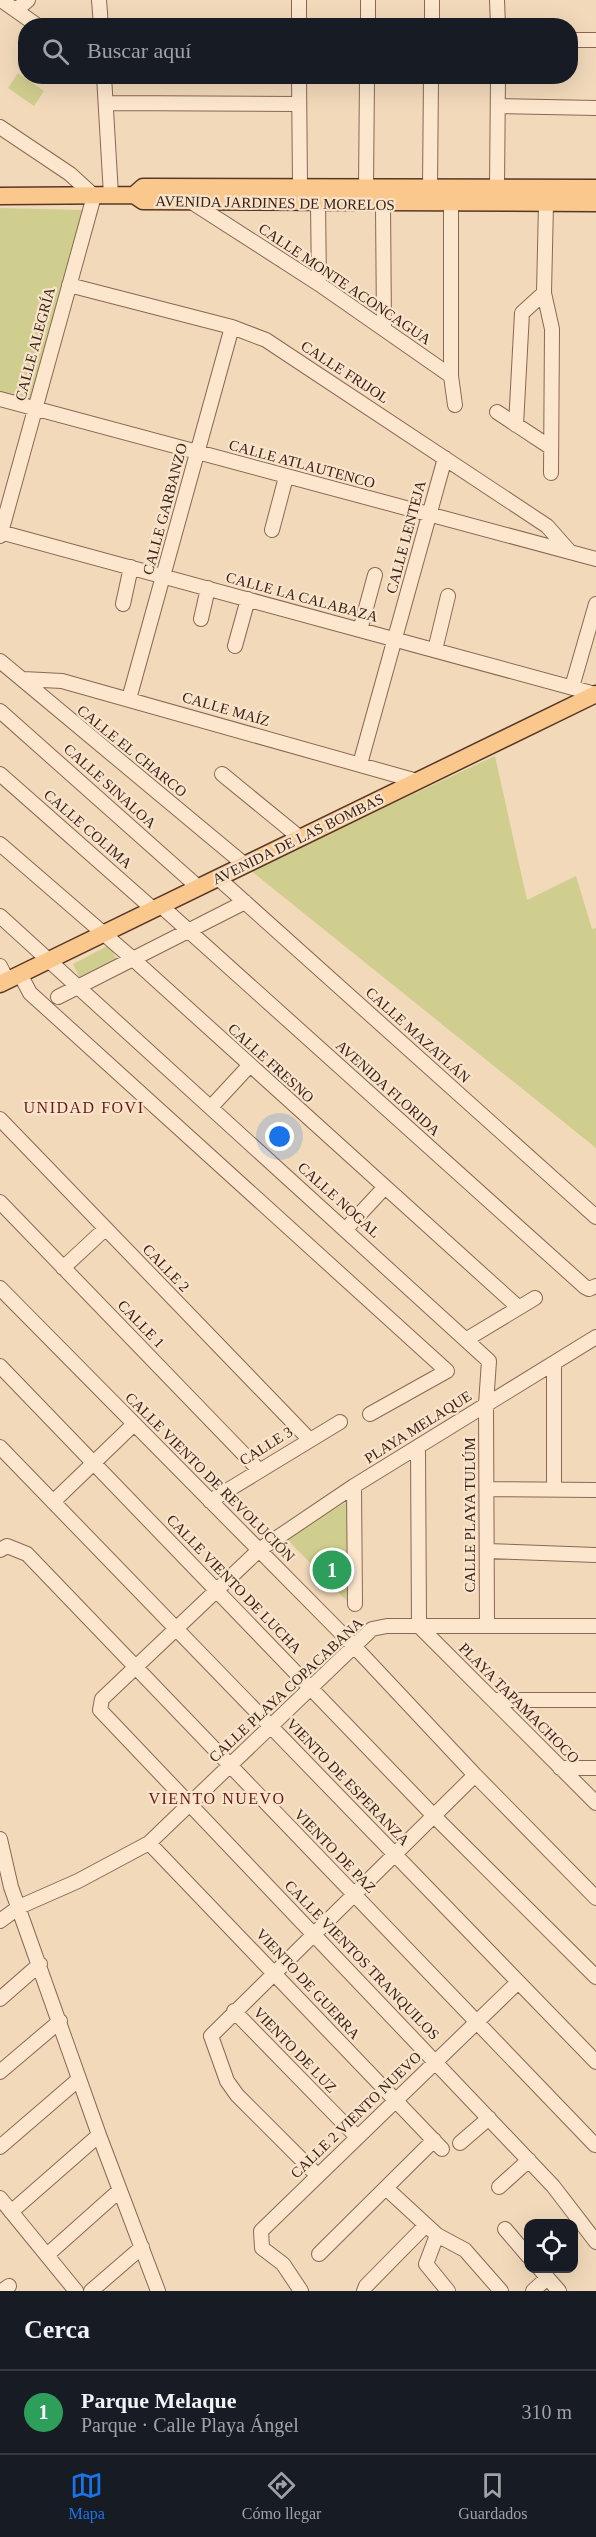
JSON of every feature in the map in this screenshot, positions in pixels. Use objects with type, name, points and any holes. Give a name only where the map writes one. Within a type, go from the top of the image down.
[{"type":"main road","name":"AVENIDA JARDINES DE MORELOS","points":[[596,188],[430,188],[392,198],[366,187],[143,187],[134,195],[143,201],[318,203],[392,198],[451,204],[596,203]]},
{"type":"main road","points":[[0,196],[134,195]]},
{"type":"main road","name":"AVENIDA DE LAS BOMBAS","points":[[7,976],[48,960],[595,694]]},
{"type":"street","points":[[1,0],[27,18]]},
{"type":"street","points":[[16,10],[28,0]]},
{"type":"street","points":[[99,0],[100,18]]},
{"type":"street","points":[[299,0],[299,18]]},
{"type":"street","points":[[368,0],[368,18]]},
{"type":"street","points":[[432,0],[432,18]]},
{"type":"street","points":[[497,0],[498,18]]},
{"type":"street","points":[[578,40],[596,39]]},
{"type":"street","points":[[106,84],[111,195]]},
{"type":"street","points":[[298,84],[300,186]]},
{"type":"street","points":[[366,187],[367,84]]},
{"type":"street","points":[[430,188],[431,84]]},
{"type":"street","points":[[497,187],[498,84]]},
{"type":"street","points":[[107,103],[298,104]]},
{"type":"street","points":[[498,106],[596,108]]},
{"type":"street","points":[[0,127],[70,174],[94,196]]},
{"type":"street","name":"CALLE ALEGRÍA","points":[[0,533],[94,196]]},
{"type":"street","points":[[384,328],[392,198]]},
{"type":"street","name":"CALLE MONTE ACONCAGUA","points":[[190,201],[319,284],[451,376]]},
{"type":"street","points":[[318,203],[319,284]]},
{"type":"street","points":[[451,204],[451,376],[455,405]]},
{"type":"street","points":[[546,204],[544,293],[552,329],[551,472]]},
{"type":"street","name":"CALLE FRIJOL","points":[[69,285],[232,327],[266,339],[547,526],[570,552]]},
{"type":"street","points":[[516,424],[522,313],[544,293]]},
{"type":"street","name":"CALLE GARBANZO","points":[[129,699],[232,327]]},
{"type":"street","name":"CALLE ATLAUTENCO","points":[[0,399],[596,559]]},
{"type":"street","points":[[496,412],[550,447]]},
{"type":"street","name":"CALLE LENTEJA","points":[[360,764],[445,458]]},
{"type":"street","points":[[272,530],[286,477]]},
{"type":"street","name":"CALLE LA CALABAZA","points":[[0,533],[595,694]]},
{"type":"street","points":[[123,604],[131,567]]},
{"type":"street","points":[[360,630],[375,575]]},
{"type":"street","points":[[201,619],[208,588]]},
{"type":"street","points":[[435,650],[448,596]]},
{"type":"street","points":[[235,646],[248,599]]},
{"type":"street","points":[[572,687],[596,604]]},
{"type":"street","name":"CALLE EL CHARCO","points":[[0,661],[52,707],[245,865]]},
{"type":"street","name":"CALLE MAÍZ","points":[[23,679],[62,681],[417,780]]},
{"type":"street","name":"CALLE SINALOA","points":[[0,711],[198,887]]},
{"type":"street","name":"CALLE COLIMA","points":[[0,774],[157,907]]},
{"type":"street","points":[[222,774],[299,837]]},
{"type":"street","name":"CALLE FRESNO","points":[[0,845],[133,959],[518,1307]]},
{"type":"street","name":"CALLE MAZATLÁN","points":[[218,878],[596,1217]]},
{"type":"street","points":[[58,997],[245,902]]},
{"type":"street","name":"AVENIDA FLORIDA","points":[[157,907],[188,931],[585,1287],[589,1289],[596,1286]]},
{"type":"street","name":"CALLE NOGAL","points":[[0,916],[212,1106],[489,1361],[486,1404]]},
{"type":"street","points":[[7,976],[30,993],[447,1371],[370,1414]]},
{"type":"street","points":[[212,1106],[249,1066]]},
{"type":"street","name":"CALLE 2","points":[[0,1119],[309,1439]]},
{"type":"street","points":[[346,1229],[384,1188]]},
{"type":"street","name":"CALLE 1","points":[[0,1202],[259,1470]]},
{"type":"street","points":[[63,1268],[105,1229]]},
{"type":"street","name":"CALLE VIENTO DE REVOLUCIÓN","points":[[0,1288],[353,1645],[475,1775],[596,1898]]},
{"type":"street","points":[[467,1339],[535,1299]]},
{"type":"street","name":"PLAYA MELAQUE","points":[[100,1706],[102,1699],[260,1550],[354,1486],[596,1337]]},
{"type":"street","points":[[554,1363],[554,1490]]},
{"type":"street","name":"CALLE VIENTO DE LUCHA","points":[[0,1366],[434,1816],[596,1977]]},
{"type":"street","name":"CALLE PLAYA TULÚM","points":[[486,1404],[487,1626]]},
{"type":"street","name":"CALLE 3","points":[[210,1501],[340,1422]]},
{"type":"street","points":[[54,1502],[134,1424]]},
{"type":"street","name":"VIENTO DE ESPERANZA","points":[[0,1447],[596,2062]]},
{"type":"street","points":[[418,1447],[419,1626]]},
{"type":"street","points":[[354,1486],[355,1604]]},
{"type":"street","points":[[487,1488],[596,1490]]},
{"type":"street","name":"VIENTO DE PAZ","points":[[0,1550],[7,1546],[27,1554],[595,2145]]},
{"type":"street","points":[[487,1551],[596,1555]]},
{"type":"street","name":"CALLE PLAYA COPACABANA","points":[[10,1914],[136,1852],[149,1843],[353,1645],[379,1626],[596,1626]]},
{"type":"street","name":"PLAYA TAPAMACHOCO","points":[[419,1626],[596,1803]]},
{"type":"street","points":[[493,1700],[596,1700]]},
{"type":"street","name":"CALLE VIENTOS TRANQUILOS","points":[[100,1706],[101,1713],[529,2160],[553,2186],[596,2242]]},
{"type":"street","points":[[560,1768],[596,1768]]},
{"type":"street","points":[[317,2175],[226,2081],[211,2037],[234,2011],[475,1775]]},
{"type":"street","points":[[0,1839],[11,1887],[10,1914]]},
{"type":"street","name":"VIENTO DE GUERRA","points":[[149,1843],[275,1972],[438,2145],[386,2188]]},
{"type":"street","points":[[0,1902],[10,1914],[40,1964],[99,2135],[158,2291]]},
{"type":"street","points":[[0,1999],[40,1964]]},
{"type":"street","name":"CALLE 2 VIENTO NUEVO","points":[[301,2291],[283,2264],[262,2248],[261,2231],[517,1983]]},
{"type":"street","name":"VIENTO DE LUZ","points":[[234,2011],[357,2137]]},
{"type":"street","points":[[0,2072],[60,2021]]},
{"type":"street","points":[[0,2147],[79,2079]]},
{"type":"street","points":[[460,2143],[489,2118]]},
{"type":"street","points":[[11,2212],[99,2135]]},
{"type":"street","points":[[499,2187],[529,2160]]},
{"type":"street","points":[[319,2254],[386,2188],[437,2235],[465,2250],[501,2291]]},
{"type":"street","points":[[47,2255],[120,2190]]},
{"type":"street","points":[[0,2198],[76,2291]]},
{"type":"street","points":[[364,2291],[366,2286],[426,2225]]},
{"type":"street","points":[[505,2229],[524,2251]]},
{"type":"street","points":[[437,2235],[426,2264],[448,2291]]},
{"type":"street","points":[[91,2291],[142,2247]]},
{"type":"street","points":[[533,2291],[543,2273],[559,2291]]},
{"type":"shaded area","points":[[18,73],[18,84],[34,84],[44,91],[34,106],[8,88]]},
{"type":"shaded area","points":[[0,208],[85,210],[31,401],[0,393]]},
{"type":"shaded area","points":[[495,756],[527,900],[576,876],[592,929],[596,928],[596,1148],[250,870]]},
{"type":"shaded area","points":[[109,945],[117,960],[80,978],[73,964]]},
{"type":"shaded area","points":[[348,1501],[348,1602],[286,1538]]},
{"type":"place","name":"Parque Melaque","points":[[332,1570]]},
{"type":"district","name":"UNIDAD FOVI","points":[[84,1107]]},
{"type":"district","name":"VIENTO NUEVO","points":[[217,1798]]}]
